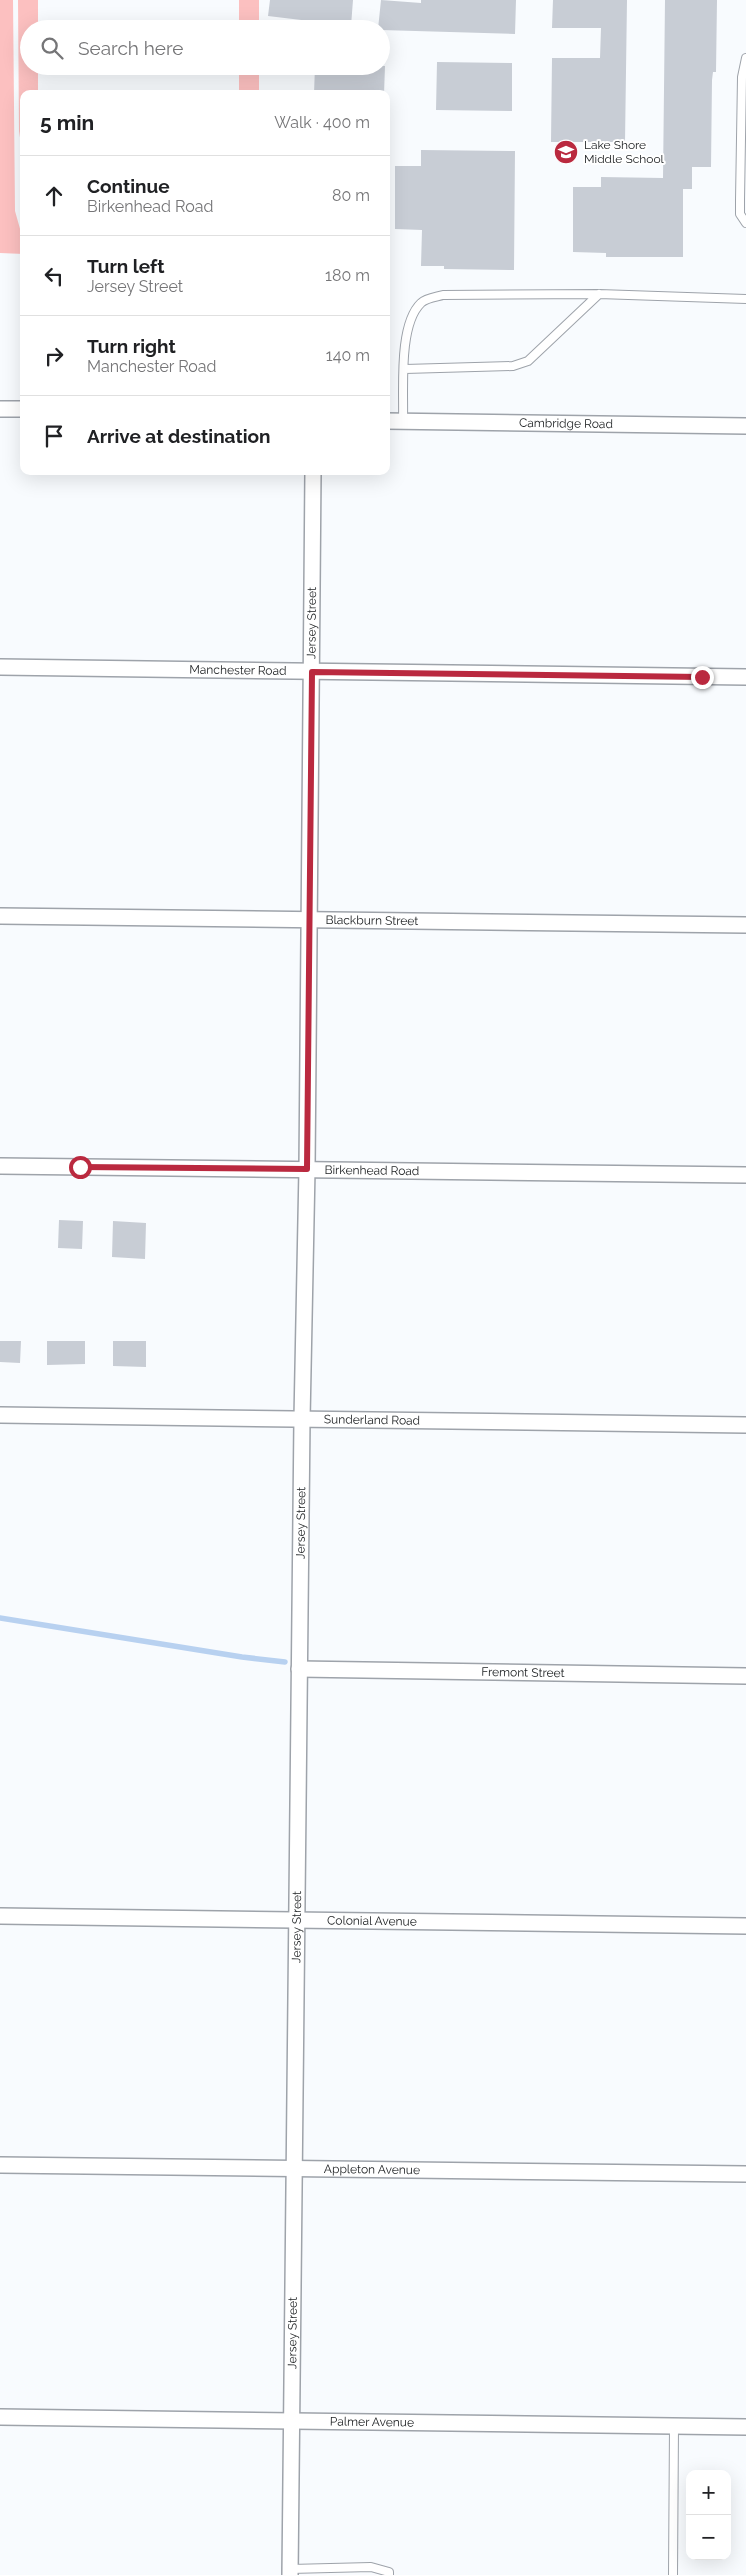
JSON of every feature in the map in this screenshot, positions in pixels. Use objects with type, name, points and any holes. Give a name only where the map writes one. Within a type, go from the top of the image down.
[{"type":"street","points":[[0,409],[20,409]]},
{"type":"street","name":"Cambridge Road","points":[[390,421],[746,426]]},
{"type":"street","name":"Jersey Street","points":[[290,2572],[302,1419],[307,1169],[313,475]]},
{"type":"street","name":"Manchester Road","points":[[0,667],[746,677]]},
{"type":"street","name":"Blackburn Street","points":[[0,916],[746,924]]},
{"type":"street","name":"Birkenhead Road","points":[[0,1166],[746,1175]]},
{"type":"street","name":"Sunderland Road","points":[[0,1415],[746,1426]]},
{"type":"street","name":"Fremont Street","points":[[299,1669],[746,1676]]},
{"type":"street","name":"Colonial Avenue","points":[[0,1916],[746,1926]]},
{"type":"street","name":"Appleton Avenue","points":[[0,2165],[746,2174]]},
{"type":"street","name":"Palmer Avenue","points":[[0,2416],[746,2427]]},
{"type":"lane","points":[[746,58],[742,77],[740,200],[740,214],[746,223]]},
{"type":"lane","points":[[403,421],[407,333],[412,314],[422,301],[443,295],[599,294],[746,299]]},
{"type":"lane","points":[[405,369],[513,366],[528,360],[599,294]]},
{"type":"lane","points":[[673,2575],[674,2426]]},
{"type":"lane","points":[[290,2572],[371,2567],[389,2572],[389,2575]]},
{"type":"shaded area","points":[[0,0],[13,0],[15,211],[20,229],[20,254],[0,253]]},
{"type":"shaded area","points":[[18,0],[38,0],[38,20],[20,20],[20,75],[38,75],[38,90],[20,90],[20,138]]},
{"type":"shaded area","points":[[239,0],[259,0],[259,20],[239,20]]},
{"type":"shaded area","points":[[239,75],[259,75],[259,90],[239,90]]},
{"type":"building","points":[[270,0],[353,0],[351,20],[301,20],[268,16]]},
{"type":"building","points":[[381,0],[421,3],[421,0],[516,0],[515,34],[390,30],[390,20],[379,20]]},
{"type":"building","points":[[553,0],[627,0],[625,142],[551,142],[552,58],[600,58],[601,28],[552,28]]},
{"type":"building","points":[[665,0],[717,0],[716,72],[713,72],[712,80],[711,167],[692,167],[692,189],[683,189],[683,257],[606,257],[606,253],[573,252],[573,187],[601,187],[601,177],[663,178]]},
{"type":"building","points":[[437,62],[512,63],[512,111],[436,110]]},
{"type":"building","points":[[315,75],[385,75],[384,90],[314,90]]},
{"type":"building","points":[[421,150],[515,151],[514,270],[444,269],[444,266],[421,266],[422,230],[395,229],[395,166],[421,166]]},
{"type":"building","points":[[59,1220],[83,1221],[82,1249],[58,1248]]},
{"type":"building","points":[[113,1221],[146,1223],[145,1259],[112,1257]]},
{"type":"building","points":[[0,1341],[21,1341],[20,1363],[0,1362]]},
{"type":"building","points":[[47,1341],[85,1341],[85,1364],[47,1365]]},
{"type":"building","points":[[113,1341],[146,1341],[146,1367],[113,1366]]},
{"type":"waterway","points":[[0,1618],[242,1657],[285,1662]]},
{"type":"place","name":"Lake Shore Middle School","points":[[566,152]]},
{"type":"route","points":[[80,1167],[307,1169],[308,919],[312,672],[702,677]]}]
